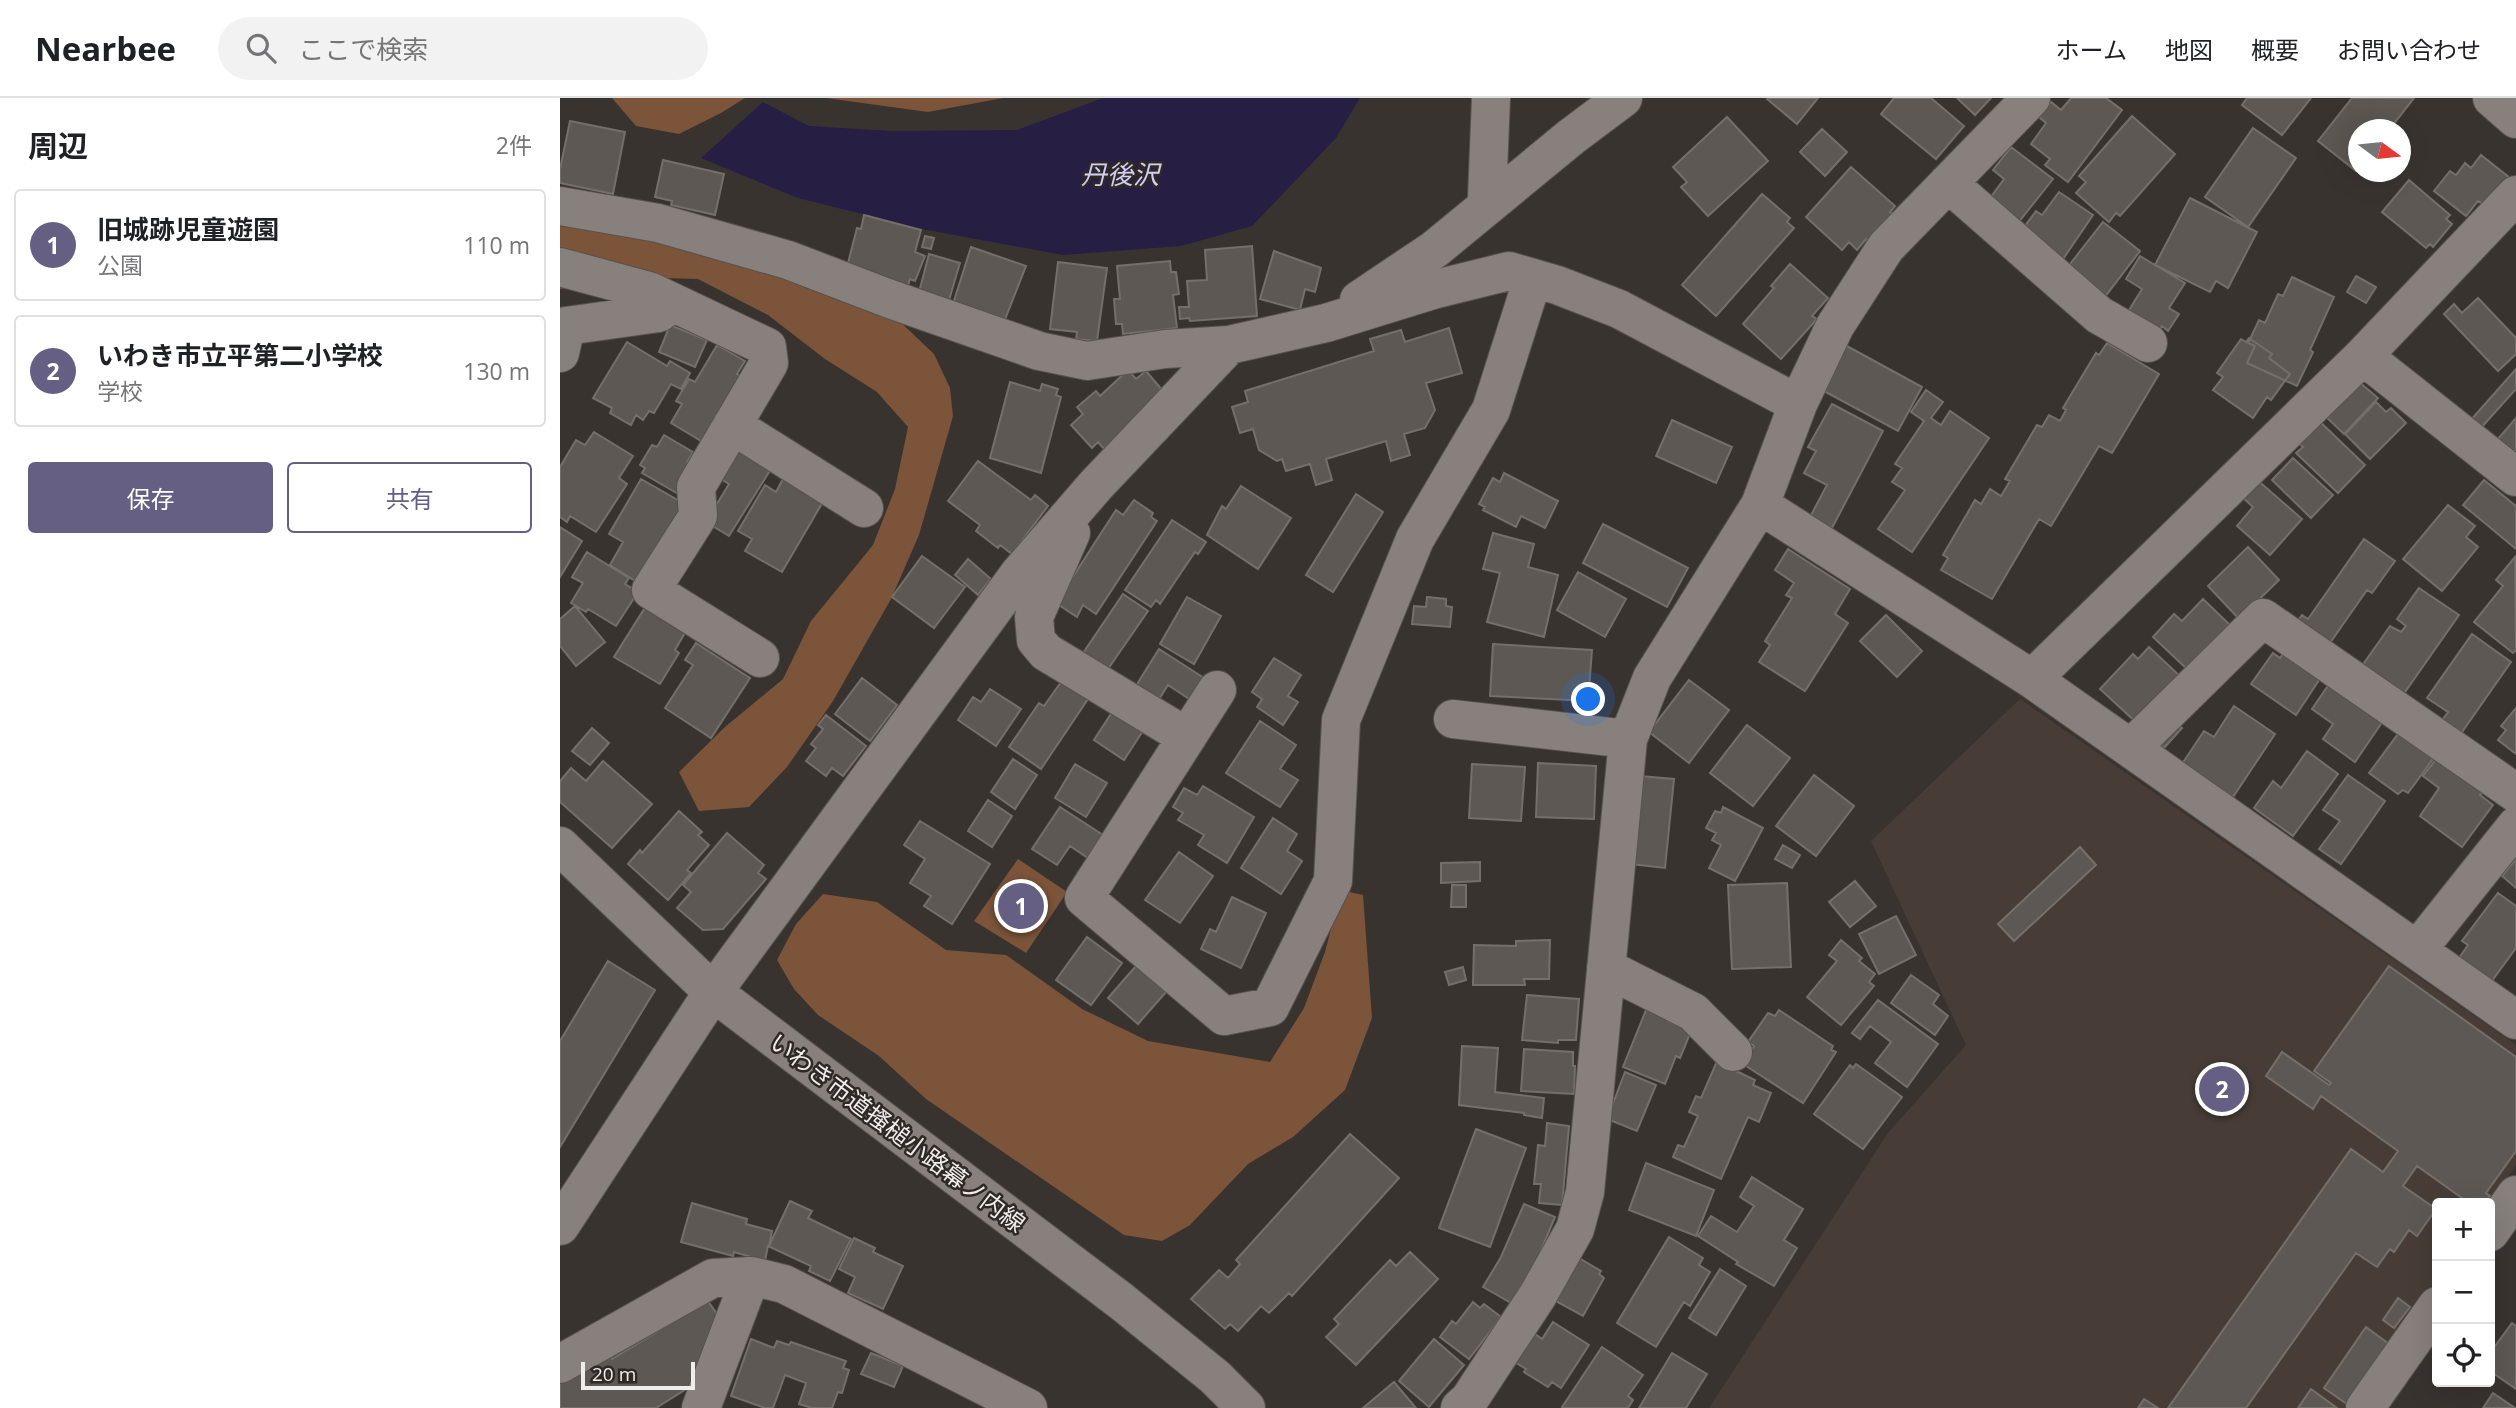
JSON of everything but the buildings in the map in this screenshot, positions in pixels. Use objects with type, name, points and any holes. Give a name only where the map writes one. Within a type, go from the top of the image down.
[{"type":"street","points":[[1490,204],[1487,197],[1491,98]]},
{"type":"street","points":[[1326,323],[1435,249],[1571,137],[1623,98]]},
{"type":"street","points":[[1460,1408],[1469,1399],[1538,1296],[1575,1229],[1585,1192],[1628,739],[1652,678],[1760,505],[1798,404],[1835,326],[1886,247],[2031,98]]},
{"type":"street","points":[[2492,98],[2516,119]]},
{"type":"street","points":[[1948,183],[2099,314],[2148,343]]},
{"type":"street","points":[[2032,679],[2362,356],[2516,195]]},
{"type":"street","points":[[560,206],[658,223],[775,256],[1040,351],[1087,361],[1165,349],[1229,345],[1326,323],[1436,289],[1508,271],[1619,309],[1798,404]]},
{"type":"street","points":[[560,267],[649,291],[767,348],[769,363],[696,487],[698,516],[651,590],[760,658]]},
{"type":"street","points":[[1217,690],[1084,898],[1224,1016],[1270,1007],[1333,881],[1341,720],[1415,539],[1491,410],[1533,278]]},
{"type":"street","points":[[560,353],[566,326],[659,313],[672,303]]},
{"type":"street","points":[[560,1226],[713,992],[1019,574],[1096,485],[1229,345]]},
{"type":"street","points":[[2362,356],[2516,477]]},
{"type":"street","points":[[732,425],[864,508]]},
{"type":"street","points":[[1760,505],[2032,679],[2516,1020]]},
{"type":"street","points":[[1074,511],[1069,539],[1034,617],[1036,640],[1046,652],[1187,737]]},
{"type":"street","points":[[2131,748],[2263,618],[2516,793]]},
{"type":"street","points":[[1452,719],[1628,739]]},
{"type":"street","points":[[2418,949],[2516,826]]},
{"type":"street","name":"いわき市道搔槌小路幕ノ内線","points":[[560,846],[713,992],[1121,1301],[1215,1377],[1246,1408]]},
{"type":"street","points":[[1606,968],[1693,1012],[1732,1052]]},
{"type":"street","points":[[2495,1225],[2516,1195]]},
{"type":"street","points":[[701,1408],[751,1276]]},
{"type":"street","points":[[560,1364],[713,1278],[751,1276],[784,1284],[1028,1408]]},
{"type":"street","points":[[2365,1408],[2432,1313]]},
{"type":"shaded area","points":[[612,98],[745,98],[679,134],[636,126]]},
{"type":"shaded area","points":[[826,98],[1003,98],[928,112]]},
{"type":"shaded area","points":[[560,226],[672,242],[893,315],[934,354],[950,388],[953,416],[919,535],[891,599],[833,701],[787,767],[749,807],[699,811],[679,772],[725,727],[783,679],[811,621],[873,545],[895,489],[908,427],[877,392],[825,359],[768,315],[698,279],[627,277],[560,289]]},
{"type":"shaded area","points":[[2020,699],[2516,1045],[2516,1165],[2493,1198],[2432,1198],[2432,1285],[2347,1408],[1709,1408],[1888,1133],[1966,1045],[1871,841]]},
{"type":"shaded area","points":[[1018,859],[1067,892],[1026,953],[974,921]]},
{"type":"shaded area","points":[[1341,890],[1363,895],[1372,1018],[1345,1090],[1293,1137],[1248,1164],[1190,1225],[1162,1241],[1124,1235],[926,1099],[879,1056],[818,1015],[794,989],[777,960],[796,924],[823,894],[877,902],[946,950],[1006,955],[1082,1009],[1148,1041],[1270,1062],[1304,1008],[1325,952]]},
{"type":"water","name":"丹後沢","points":[[1103,98],[1360,98],[1336,138],[1252,226],[1181,246],[1063,255],[922,229],[798,198],[701,158],[763,102],[809,126],[892,131],[1017,130]]},
{"type":"place","name":"旧城跡児童遊園","points":[[1021,906]]},
{"type":"place","name":"いわき市立平第二小学校","points":[[2222,1089]]}]
